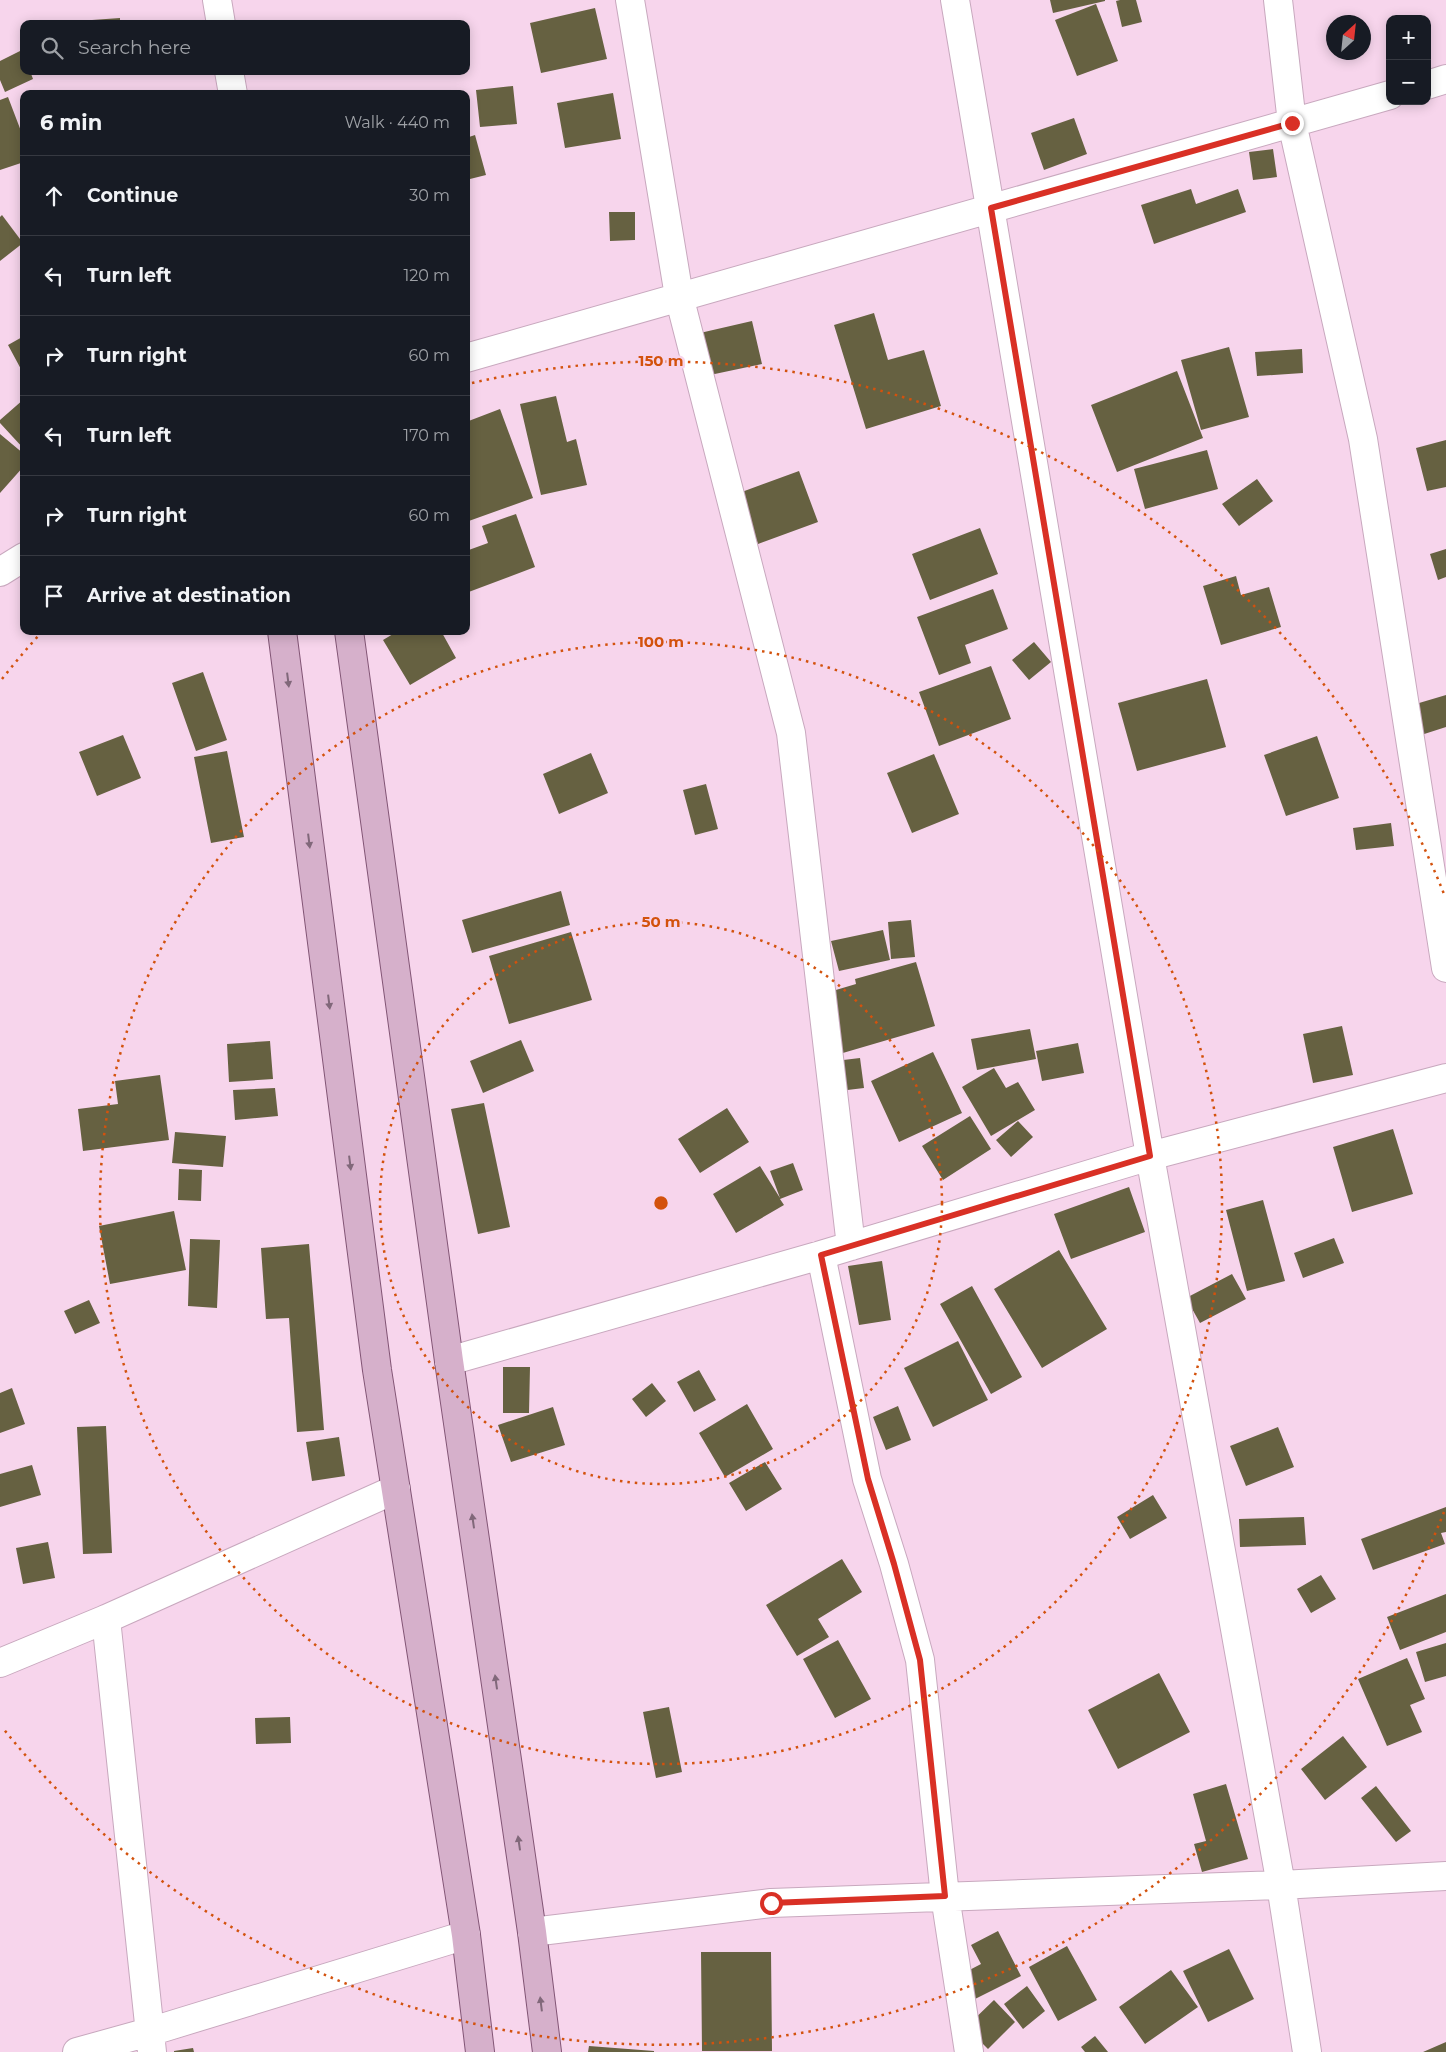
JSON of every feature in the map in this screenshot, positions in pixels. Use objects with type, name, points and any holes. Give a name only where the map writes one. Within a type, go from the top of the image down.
[{"type":"main road","points":[[283,635],[377,1370],[466,1935],[480,2052]]},
{"type":"main road","points":[[350,635],[449,1361],[532,1932],[547,2052]]},
{"type":"street","points":[[218,0],[220,20]]},
{"type":"street","points":[[630,0],[679,296],[791,733],[851,1246]]},
{"type":"street","points":[[955,0],[1150,1156],[1281,1884],[1307,2052]]},
{"type":"street","points":[[1278,0],[1292,123],[1363,439],[1446,968]]},
{"type":"street","points":[[230,75],[232,90]]},
{"type":"street","points":[[1431,83],[1446,79]]},
{"type":"street","points":[[470,357],[1386,96]]},
{"type":"street","points":[[0,572],[20,560]]},
{"type":"street","points":[[449,1361],[821,1255],[1150,1156],[1446,1078]]},
{"type":"street","points":[[821,1255],[868,1479],[894,1564],[920,1660],[945,1896],[969,2052]]},
{"type":"street","points":[[0,1663],[106,1619],[396,1489]]},
{"type":"street","points":[[106,1619],[150,2042]]},
{"type":"street","points":[[532,1932],[771,1903],[1446,1876]]},
{"type":"street","points":[[77,2052],[150,2042],[466,1935]]},
{"type":"building","points":[[1050,0],[1105,0],[1105,1],[1053,13]]},
{"type":"building","points":[[1136,0],[1142,22],[1122,27],[1116,1]]},
{"type":"building","points":[[1096,4],[1118,61],[1077,76],[1055,20]]},
{"type":"building","points":[[595,8],[607,59],[541,73],[530,23]]},
{"type":"building","points":[[120,18],[120,20],[92,20]]},
{"type":"building","points":[[20,51],[20,75],[32,75],[33,79],[5,92],[0,80],[0,61]]},
{"type":"building","points":[[513,86],[517,124],[480,127],[476,90]]},
{"type":"building","points":[[613,93],[621,139],[565,148],[557,103]]},
{"type":"building","points":[[8,97],[20,128],[20,163],[0,170],[0,100]]},
{"type":"building","points":[[1074,118],[1087,154],[1044,170],[1031,133]]},
{"type":"building","points":[[475,135],[486,175],[470,179],[470,137]]},
{"type":"building","points":[[1273,149],[1277,177],[1253,180],[1249,152]]},
{"type":"building","points":[[1191,189],[1196,204],[1238,189],[1246,212],[1154,244],[1141,205]]},
{"type":"building","points":[[609,212],[635,212],[635,240],[610,241]]},
{"type":"building","points":[[2,215],[20,239],[20,245],[0,261],[0,217]]},
{"type":"building","points":[[874,313],[888,360],[924,350],[941,406],[866,429],[834,325]]},
{"type":"building","points":[[752,321],[762,364],[710,375],[700,333]]},
{"type":"building","points":[[20,338],[20,367],[8,345]]},
{"type":"building","points":[[1229,347],[1249,417],[1201,430],[1181,360]]},
{"type":"building","points":[[1302,349],[1303,373],[1257,376],[1255,352]]},
{"type":"building","points":[[1177,371],[1203,438],[1117,472],[1091,405]]},
{"type":"building","points":[[556,396],[567,442],[576,439],[587,485],[541,495],[520,404]]},
{"type":"building","points":[[20,402],[20,445],[0,423],[0,420]]},
{"type":"building","points":[[500,409],[533,498],[470,521],[470,420]]},
{"type":"building","points":[[0,434],[20,451],[20,470],[0,493]]},
{"type":"building","points":[[1446,440],[1446,487],[1427,491],[1416,448]]},
{"type":"building","points":[[1207,450],[1218,489],[1145,509],[1134,469]]},
{"type":"building","points":[[799,471],[818,522],[758,544],[739,493]]},
{"type":"building","points":[[1257,479],[1273,501],[1239,526],[1222,504]]},
{"type":"building","points":[[516,514],[535,567],[470,591],[470,550],[488,543],[482,526]]},
{"type":"building","points":[[980,528],[998,574],[930,600],[912,554]]},
{"type":"building","points":[[1446,549],[1446,577],[1438,580],[1430,554]]},
{"type":"building","points":[[1236,576],[1241,595],[1269,587],[1281,627],[1221,645],[1203,586]]},
{"type":"building","points":[[993,589],[1008,629],[965,645],[971,663],[939,675],[917,617]]},
{"type":"building","points":[[391,635],[443,635],[456,658],[410,685],[383,640]]},
{"type":"building","points":[[1034,642],[1051,662],[1029,680],[1012,660]]},
{"type":"building","points":[[991,666],[1011,719],[939,746],[919,692]]},
{"type":"building","points":[[203,672],[227,740],[196,751],[172,683]]},
{"type":"building","points":[[1207,679],[1226,747],[1137,771],[1118,703]]},
{"type":"building","points":[[1446,695],[1446,727],[1418,736],[1409,706]]},
{"type":"building","points":[[123,735],[141,778],[97,796],[79,752]]},
{"type":"building","points":[[1317,736],[1339,798],[1286,816],[1264,755]]},
{"type":"building","points":[[227,751],[244,837],[211,843],[194,757]]},
{"type":"building","points":[[591,753],[608,793],[559,814],[543,774]]},
{"type":"building","points":[[934,754],[959,814],[912,833],[887,773]]},
{"type":"building","points":[[706,784],[718,829],[695,835],[683,790]]},
{"type":"building","points":[[1391,823],[1394,846],[1356,850],[1353,828]]},
{"type":"building","points":[[561,891],[570,925],[472,953],[462,920]]},
{"type":"building","points":[[911,920],[915,957],[891,959],[888,922]]},
{"type":"building","points":[[883,930],[890,960],[839,971],[831,941]]},
{"type":"building","points":[[571,932],[592,1000],[509,1024],[489,956]]},
{"type":"building","points":[[916,962],[935,1026],[836,1055],[819,995],[856,984],[855,979]]},
{"type":"building","points":[[1342,1026],[1353,1075],[1313,1083],[1303,1034]]},
{"type":"building","points":[[1030,1029],[1036,1059],[977,1070],[971,1039]]},
{"type":"building","points":[[521,1040],[534,1071],[483,1093],[470,1061]]},
{"type":"building","points":[[270,1041],[273,1079],[229,1082],[227,1044]]},
{"type":"building","points":[[1078,1043],[1084,1073],[1042,1081],[1036,1051]]},
{"type":"building","points":[[933,1052],[962,1113],[899,1142],[871,1081]]},
{"type":"building","points":[[860,1058],[864,1088],[839,1091],[835,1061]]},
{"type":"building","points":[[994,1068],[1006,1088],[1018,1082],[1035,1110],[991,1136],[962,1087]]},
{"type":"building","points":[[160,1075],[169,1140],[83,1151],[78,1109],[118,1104],[115,1081]]},
{"type":"building","points":[[275,1088],[278,1116],[235,1120],[233,1090]]},
{"type":"building","points":[[484,1103],[510,1227],[478,1234],[451,1109]]},
{"type":"building","points":[[727,1108],[749,1142],[700,1173],[678,1139]]},
{"type":"building","points":[[970,1116],[991,1149],[943,1180],[922,1146]]},
{"type":"building","points":[[1018,1121],[1033,1137],[1011,1157],[996,1140]]},
{"type":"building","points":[[1393,1129],[1413,1194],[1352,1212],[1333,1147]]},
{"type":"building","points":[[175,1132],[226,1136],[223,1167],[172,1163]]},
{"type":"building","points":[[793,1163],[803,1190],[780,1199],[784,1205],[736,1233],[713,1194],[760,1166],[780,1198],[770,1171]]},
{"type":"building","points":[[179,1169],[202,1170],[201,1201],[178,1200]]},
{"type":"building","points":[[1129,1187],[1145,1232],[1071,1259],[1054,1214]]},
{"type":"building","points":[[1263,1200],[1285,1281],[1247,1291],[1226,1210]]},
{"type":"building","points":[[174,1211],[186,1270],[110,1284],[99,1226]]},
{"type":"building","points":[[1334,1238],[1344,1263],[1303,1278],[1294,1253]]},
{"type":"building","points":[[190,1239],[220,1240],[217,1308],[188,1306]]},
{"type":"building","points":[[309,1244],[324,1430],[297,1432],[289,1318],[266,1319],[261,1248]]},
{"type":"building","points":[[1059,1250],[1107,1329],[1042,1368],[994,1289]]},
{"type":"building","points":[[882,1261],[891,1320],[859,1325],[848,1266]]},
{"type":"building","points":[[1232,1274],[1246,1299],[1200,1323],[1186,1298]]},
{"type":"building","points":[[972,1286],[1022,1377],[991,1394],[940,1304]]},
{"type":"building","points":[[89,1300],[100,1323],[75,1334],[64,1311]]},
{"type":"building","points":[[958,1341],[988,1400],[933,1427],[904,1368]]},
{"type":"building","points":[[503,1367],[530,1367],[529,1413],[503,1413]]},
{"type":"building","points":[[699,1370],[716,1400],[694,1412],[677,1382]]},
{"type":"building","points":[[652,1383],[666,1401],[646,1417],[632,1399]]},
{"type":"building","points":[[12,1388],[25,1424],[0,1433],[0,1393]]},
{"type":"building","points":[[747,1404],[773,1449],[725,1477],[699,1433]]},
{"type":"building","points":[[898,1406],[911,1440],[886,1450],[873,1417]]},
{"type":"building","points":[[553,1407],[565,1445],[511,1462],[498,1425]]},
{"type":"building","points":[[106,1426],[112,1553],[83,1554],[77,1427]]},
{"type":"building","points":[[1278,1427],[1294,1467],[1246,1486],[1230,1446]]},
{"type":"building","points":[[339,1437],[345,1476],[312,1481],[306,1442]]},
{"type":"building","points":[[765,1462],[782,1489],[746,1511],[729,1483]]},
{"type":"building","points":[[32,1465],[41,1495],[0,1507],[0,1474]]},
{"type":"building","points":[[1153,1495],[1167,1518],[1130,1539],[1117,1517]]},
{"type":"building","points":[[1446,1507],[1446,1532],[1441,1533],[1445,1544],[1373,1570],[1361,1539]]},
{"type":"building","points":[[1304,1517],[1306,1545],[1240,1547],[1239,1519]]},
{"type":"building","points":[[48,1542],[55,1578],[23,1584],[16,1548]]},
{"type":"building","points":[[842,1559],[862,1592],[818,1619],[829,1637],[797,1656],[766,1605]]},
{"type":"building","points":[[1321,1575],[1336,1599],[1311,1613],[1297,1589]]},
{"type":"building","points":[[1446,1594],[1446,1632],[1400,1650],[1387,1617]]},
{"type":"building","points":[[838,1640],[871,1699],[835,1718],[803,1659]]},
{"type":"building","points":[[1446,1643],[1446,1676],[1425,1682],[1416,1652]]},
{"type":"building","points":[[1407,1658],[1425,1699],[1410,1705],[1422,1732],[1387,1746],[1358,1679]]},
{"type":"building","points":[[1159,1673],[1190,1732],[1118,1769],[1088,1710]]},
{"type":"building","points":[[669,1707],[682,1772],[656,1778],[643,1712]]},
{"type":"building","points":[[290,1717],[291,1743],[256,1744],[255,1718]]},
{"type":"building","points":[[1343,1736],[1367,1767],[1325,1800],[1301,1769]]},
{"type":"building","points":[[1226,1784],[1248,1859],[1202,1872],[1194,1844],[1206,1841],[1193,1794]]},
{"type":"building","points":[[1376,1786],[1411,1831],[1396,1842],[1361,1798]]},
{"type":"building","points":[[998,1931],[1021,1976],[971,2001],[958,1976],[981,1964],[971,1945]]},
{"type":"building","points":[[1067,1946],[1097,2000],[1058,2021],[1029,1967]]},
{"type":"building","points":[[1229,1949],[1254,1999],[1208,2022],[1183,1971]]},
{"type":"building","points":[[701,1952],[771,1952],[772,2051],[702,2051]]},
{"type":"building","points":[[1171,1970],[1198,2007],[1145,2044],[1119,2007]]},
{"type":"building","points":[[1027,1986],[1045,2011],[1023,2029],[1004,2004]]},
{"type":"building","points":[[994,2000],[1015,2022],[988,2049],[966,2027]]},
{"type":"building","points":[[1095,2036],[1108,2052],[1085,2052],[1081,2047]]},
{"type":"building","points":[[1446,2042],[1446,2052],[1423,2052]]},
{"type":"building","points":[[589,2046],[654,2051],[654,2052],[588,2052]]},
{"type":"building","points":[[193,2048],[194,2052],[174,2052],[174,2051]]},
{"type":"route","points":[[771,1903],[945,1896],[920,1660],[894,1564],[868,1479],[821,1255],[1150,1156],[991,208],[1292,123]]}]
